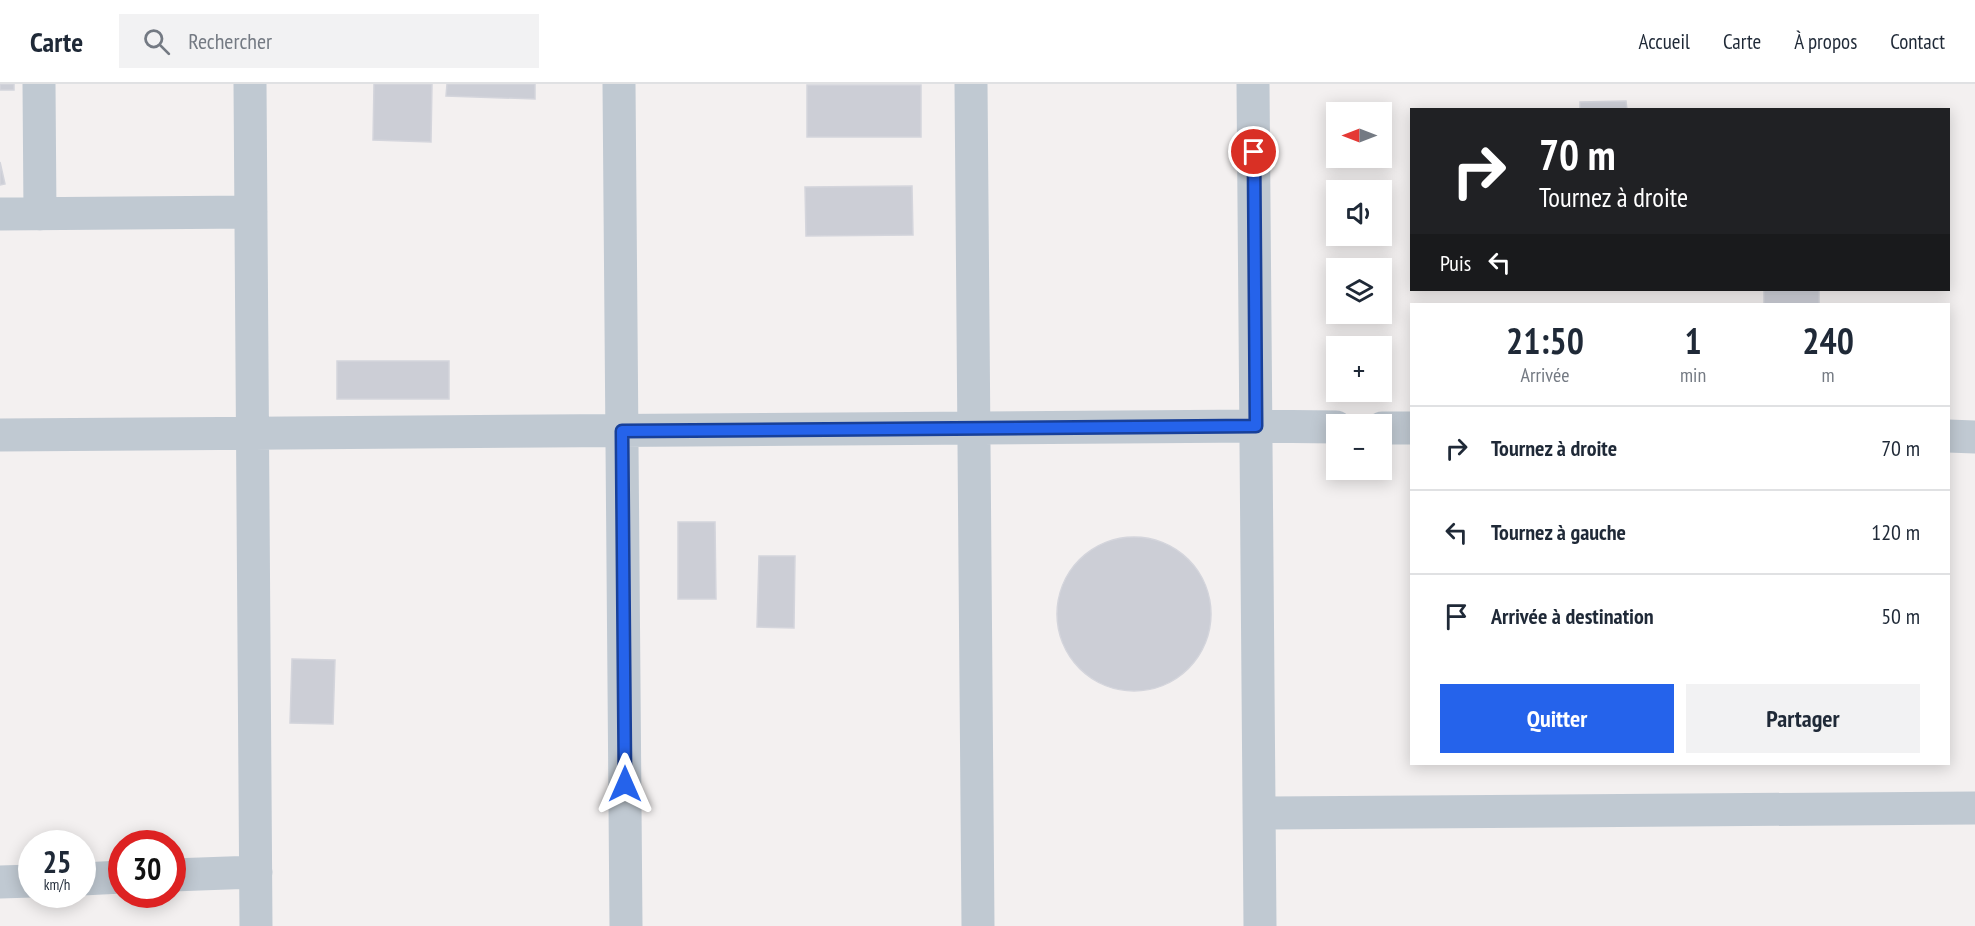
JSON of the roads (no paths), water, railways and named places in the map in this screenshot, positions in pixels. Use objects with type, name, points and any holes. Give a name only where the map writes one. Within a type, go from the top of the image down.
[{"type":"street","points":[[39,84],[40,214]]},
{"type":"street","points":[[250,84],[256,926]]},
{"type":"street","points":[[620,84],[626,926]]},
{"type":"street","points":[[971,84],[978,926]]},
{"type":"street","points":[[1253,84],[1260,926]]},
{"type":"street","points":[[0,214],[251,212]]},
{"type":"street","points":[[0,435],[1326,427]]},
{"type":"street","points":[[1392,428],[1410,428]]},
{"type":"street","points":[[1950,436],[1975,437]]},
{"type":"street","points":[[1258,813],[1975,808]]},
{"type":"street","points":[[186,874],[256,872]]},
{"type":"street","points":[[0,882],[18,881]]}]
